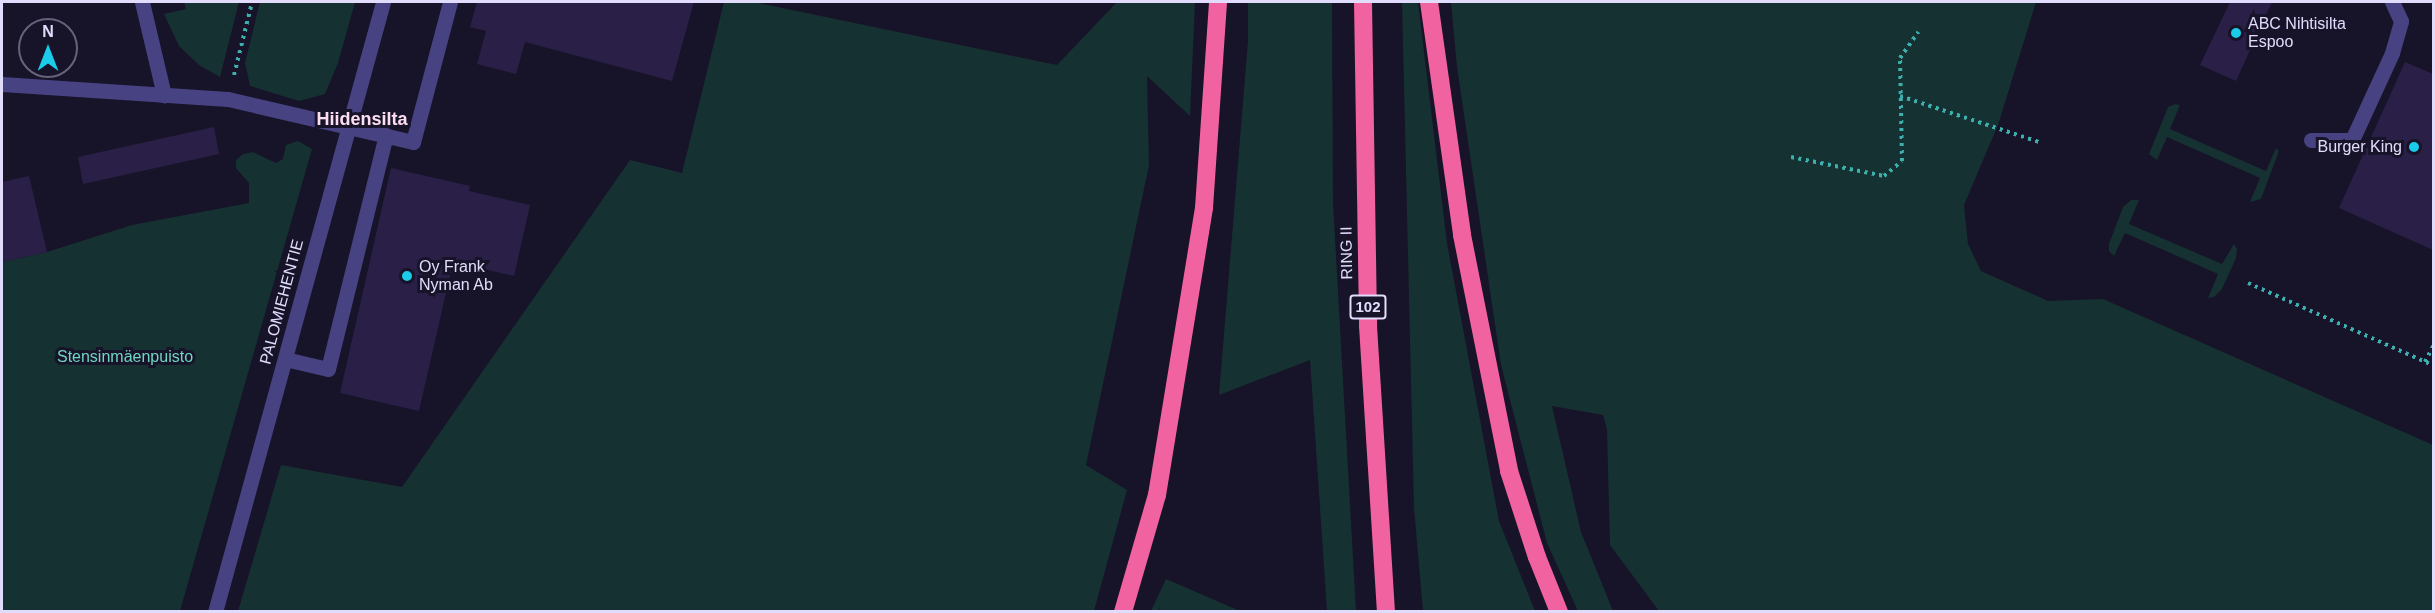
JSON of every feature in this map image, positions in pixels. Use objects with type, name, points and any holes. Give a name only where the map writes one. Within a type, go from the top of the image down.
[{"type":"highway","points":[[1124,612],[1157,495],[1204,208],[1218,2]]},
{"type":"highway","name":"RING II","points":[[1362,2],[1368,326],[1386,612]]},
{"type":"highway","points":[[1429,2],[1462,236],[1509,471],[1537,557],[1559,612]]},
{"type":"street","points":[[142,2],[164,95]]},
{"type":"street","name":"PALOMIEHENTIE","points":[[215,612],[383,2]]},
{"type":"street","points":[[2,84],[228,99],[413,142],[450,2]]},
{"type":"street","points":[[2311,140],[2352,140],[2392,53],[2401,21],[2392,2]]},
{"type":"street","points":[[285,359],[328,369],[386,135]]},
{"type":"path","points":[[228,99],[252,2]]},
{"type":"path","points":[[1791,157],[1884,176],[1902,161],[1900,58],[1918,32]]},
{"type":"path","points":[[1900,96],[2039,142]]},
{"type":"path","points":[[2248,283],[2433,366]]},
{"type":"path","points":[[2425,362],[2433,344]]},
{"type":"green space","points":[[184,2],[239,2],[220,77],[199,65],[179,46],[164,14],[186,9]]},
{"type":"green space","points":[[260,2],[355,2],[338,63],[325,94],[299,101],[250,86],[245,63]]},
{"type":"green space","points":[[724,2],[754,2],[1057,65],[1117,2],[1195,2],[1190,116],[1147,76],[1149,165],[1086,465],[1127,490],[1094,611],[238,611],[281,465],[402,487],[630,160],[682,173]]},
{"type":"green space","points":[[1248,2],[1332,2],[1333,203],[1356,611],[1327,611],[1310,360],[1219,395],[1248,41]]},
{"type":"green space","points":[[1402,2],[1418,2],[1447,243],[1499,521],[1535,611],[1423,611],[1414,508]]},
{"type":"green space","points":[[1451,2],[2036,2],[1998,125],[1964,205],[1968,244],[1981,271],[2048,301],[2103,299],[2433,445],[2433,611],[1659,611],[1610,545],[1607,429],[1603,415],[1552,406],[1581,532],[1613,611],[1578,611],[1547,543],[1501,365],[1457,67]]},
{"type":"green space","points":[[2175,104],[2180,105],[2170,129],[2266,171],[2276,148],[2279,151],[2261,199],[2250,202],[2260,178],[2167,137],[2157,160],[2149,154],[2168,107]]},
{"type":"green space","name":"Stensinmäenpuisto","points":[[298,141],[312,149],[180,611],[2,611],[2,262],[47,252],[132,225],[249,203],[249,183],[236,168],[236,160],[243,154],[253,152],[276,163],[283,159],[286,145]]},
{"type":"green space","points":[[2131,200],[2139,200],[2129,224],[2222,264],[2234,244],[2237,249],[2236,258],[2222,289],[2214,297],[2208,298],[2218,274],[2125,233],[2114,256],[2109,251],[2109,244],[2123,207]]},
{"type":"green space","points":[[1166,579],[1240,611],[1159,611],[1160,606],[1158,611],[1151,611]]},
{"type":"building","points":[[477,2],[694,2],[672,81],[525,42],[516,74],[477,64],[486,31],[470,27]]},
{"type":"building","name":"ABC Nihtisilta Espoo","points":[[2230,2],[2272,2],[2236,81],[2200,65]]},
{"type":"building","points":[[2405,62],[2433,74],[2433,250],[2339,208]]},
{"type":"building","points":[[214,127],[219,154],[83,184],[78,157]]},
{"type":"building","points":[[391,168],[470,186],[469,191],[530,205],[514,276],[453,262],[419,411],[340,393]]},
{"type":"building","points":[[29,176],[47,252],[2,262],[2,182]]},
{"type":"place","name":"ABC Nihtisilta Espoo","points":[[2236,33]]},
{"type":"place","name":"Burger King","points":[[2414,147]]},
{"type":"place","name":"Oy Frank Nyman Ab","points":[[407,276]]},
{"type":"district","name":"Hiidensilta","points":[[362,119]]}]
